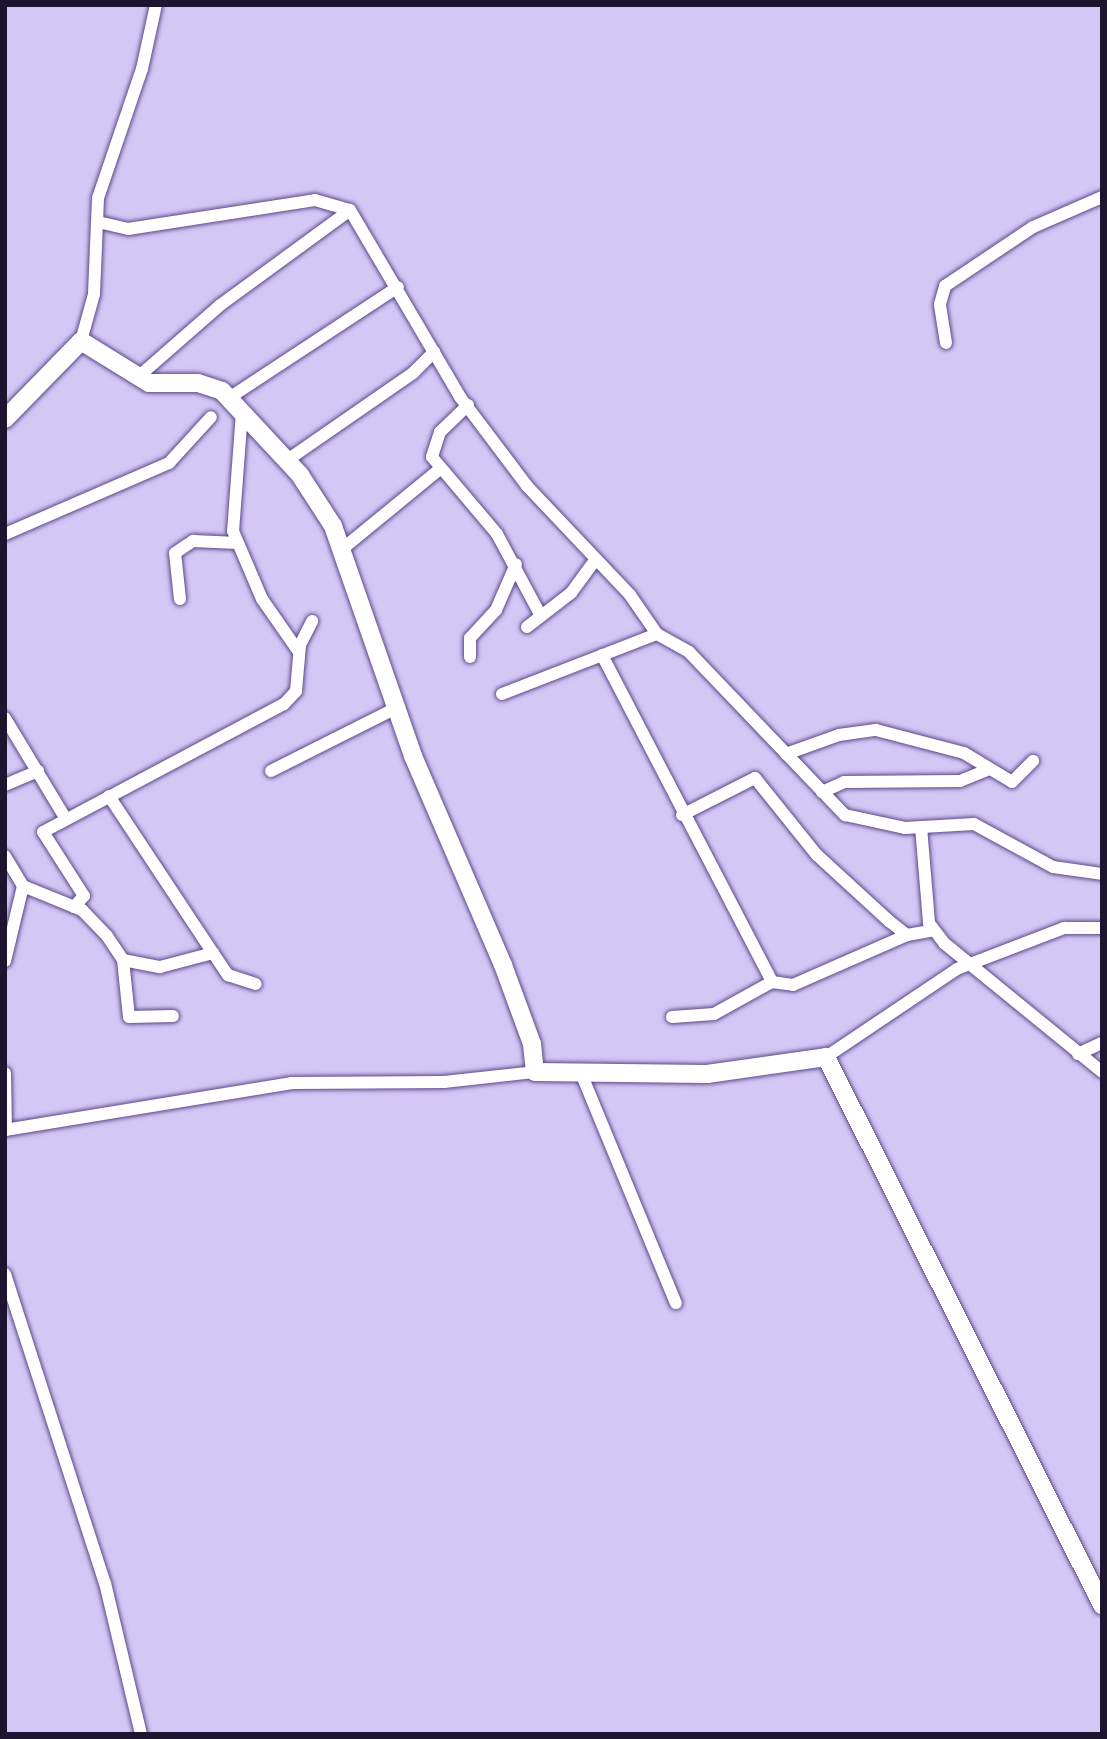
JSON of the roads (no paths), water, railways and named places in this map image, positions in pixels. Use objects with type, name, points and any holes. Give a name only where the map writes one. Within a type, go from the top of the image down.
[{"type":"street","points":[[5,419],[81,341],[94,294],[98,198],[142,69],[156,5]]},
{"type":"street","points":[[946,343],[940,304],[945,286],[1033,227],[1102,197]]},
{"type":"street","points":[[98,222],[128,229],[315,200],[350,211],[468,405],[527,486],[596,559],[657,634],[689,652],[845,815],[869,824],[921,827],[974,824],[1053,867],[1102,874]]},
{"type":"street","points":[[138,377],[219,306],[350,211]]},
{"type":"street","points":[[229,398],[398,287]]},
{"type":"street","points":[[81,341],[138,377],[174,387],[198,383],[229,398],[286,461],[333,526],[396,708],[503,965],[532,1044],[535,1072]]},
{"type":"street","points":[[286,461],[413,373],[434,352]]},
{"type":"street","points":[[468,405],[431,447],[440,469],[516,564],[541,616]]},
{"type":"street","points":[[242,412],[232,501],[238,543],[262,599],[299,652]]},
{"type":"street","points":[[5,534],[169,463],[211,417]]},
{"type":"street","points":[[341,550],[440,469]]},
{"type":"street","points":[[180,599],[175,552],[193,541],[238,543]]},
{"type":"street","points":[[527,627],[571,593],[596,559]]},
{"type":"street","points":[[470,657],[470,638],[496,610],[516,564]]},
{"type":"street","points":[[74,907],[84,896],[43,832],[284,704],[296,691],[299,652],[312,621]]},
{"type":"street","points":[[502,694],[657,634]]},
{"type":"street","points":[[601,654],[682,814],[772,982]]},
{"type":"street","points":[[271,771],[396,708]]},
{"type":"street","points":[[5,718],[66,819]]},
{"type":"street","points":[[786,754],[839,735],[876,730],[929,740],[1012,782],[1033,761]]},
{"type":"street","points":[[822,792],[844,782],[960,781],[990,769]]},
{"type":"street","points":[[5,785],[38,771]]},
{"type":"street","points":[[682,814],[755,778],[817,855],[907,935]]},
{"type":"street","points":[[109,796],[228,975],[256,984]]},
{"type":"street","points":[[921,827],[918,853],[934,930],[970,964],[1102,1072]]},
{"type":"street","points":[[5,856],[23,886],[74,907],[123,960],[160,967],[213,953]]},
{"type":"street","points":[[5,961],[23,886]]},
{"type":"street","points":[[5,1073],[6,1130],[292,1083],[444,1082],[535,1072],[707,1074],[827,1058],[970,964],[1064,928],[1102,928]]},
{"type":"street","points":[[672,1017],[714,1014],[772,982],[793,985],[907,935],[934,930]]},
{"type":"street","points":[[123,960],[129,1017],[173,1016]]},
{"type":"street","points":[[1078,1054],[1102,1043]]},
{"type":"street","points":[[827,1058],[1102,1605]]},
{"type":"street","points":[[581,1073],[676,1303]]},
{"type":"street","points":[[5,1274],[102,1570],[141,1734]]}]
